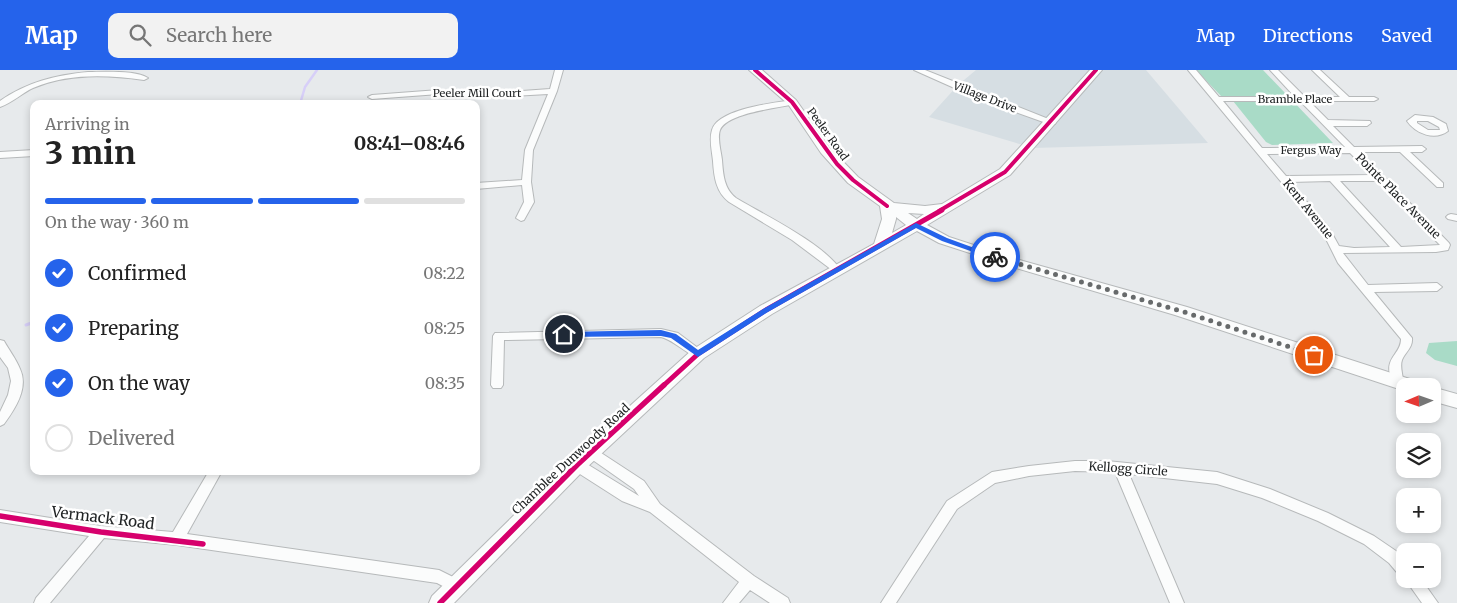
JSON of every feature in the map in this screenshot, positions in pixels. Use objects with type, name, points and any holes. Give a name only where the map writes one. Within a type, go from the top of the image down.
[{"type":"street","points":[[521,218],[529,202],[526,182],[529,150],[553,92],[558,70]]},
{"type":"street","name":"Peeler Road","points":[[755,70],[792,102],[837,164],[853,180],[916,225]]},
{"type":"street","name":"Village Drive","points":[[918,70],[982,97],[1052,122]]},
{"type":"street","points":[[792,102],[738,115],[720,123],[716,129],[715,137],[721,184],[724,193],[730,199],[820,256],[836,270],[881,246],[1005,172],[1052,122],[1096,70]]},
{"type":"street","name":"Kent Avenue","points":[[1192,70],[1326,230],[1342,261],[1406,338],[1406,346],[1396,360],[1395,367],[1401,378]]},
{"type":"street","name":"Pointe Place Avenue","points":[[1274,70],[1445,246],[1444,248],[1436,249],[1337,249]]},
{"type":"street","points":[[1316,70],[1347,99]]},
{"type":"street","points":[[0,105],[20,90],[42,80],[63,76],[128,74],[144,78]]},
{"type":"street","name":"Peeler Mill Court","points":[[372,96],[439,92],[494,95],[553,92]]},
{"type":"street","name":"Bramble Place","points":[[1217,99],[1374,99]]},
{"type":"street","points":[[1327,123],[1367,123]]},
{"type":"street","points":[[1402,149],[1440,185]]},
{"type":"street","name":"Fergus Way","points":[[1259,151],[1422,149]]},
{"type":"street","points":[[0,155],[30,153]]},
{"type":"street","points":[[1332,178],[1398,250]]},
{"type":"street","points":[[1283,179],[1380,178]]},
{"type":"street","points":[[480,186],[526,182]]},
{"type":"street","points":[[881,246],[889,219],[887,206],[925,210],[948,207]]},
{"type":"street","points":[[948,207],[945,218],[946,227],[956,244]]},
{"type":"street","points":[[916,225],[956,244],[1181,311],[1396,381]]},
{"type":"street","points":[[881,246],[916,239],[956,244]]},
{"type":"street","name":"Chamblee Dunwoody Road","points":[[440,603],[577,465],[698,354],[766,310],[836,270]]},
{"type":"street","points":[[1366,289],[1437,287]]},
{"type":"street","points":[[496,385],[499,336],[661,333],[674,336],[698,354]]},
{"type":"street","points":[[0,344],[2,352],[14,366],[17,376],[12,401],[0,421]]},
{"type":"street","points":[[1441,397],[1457,401]]},
{"type":"street","points":[[592,452],[639,485],[655,508],[749,581],[782,603]]},
{"type":"street","points":[[577,465],[627,498],[655,508]]},
{"type":"street","name":"Kellogg Circle","points":[[888,603],[952,505],[992,478],[1029,471],[1075,466],[1107,466],[1120,469],[1178,472],[1217,478],[1265,493],[1323,517],[1369,540],[1396,560]]},
{"type":"street","points":[[1120,469],[1177,603]]},
{"type":"street","points":[[177,539],[214,475]]},
{"type":"street","name":"Vermack Road","points":[[0,516],[101,532],[177,539],[439,577],[456,586]]},
{"type":"street","points":[[40,603],[101,532]]},
{"type":"street","points":[[730,603],[749,581]]},
{"type":"street","points":[[1419,588],[1431,603]]},
{"type":"shaded area","points":[[976,70],[1146,70],[1208,143],[1033,148],[929,117],[958,85]]},
{"type":"green space","points":[[1196,70],[1263,70],[1333,143],[1272,145],[1266,142],[1229,96],[1221,96]]},
{"type":"green space","points":[[1457,341],[1457,366],[1435,360],[1426,353],[1429,343]]},
{"type":"waterway","points":[[301,100],[305,87],[317,70]]},
{"type":"waterway","points":[[26,325],[30,324]]},
{"type":"cycle path","points":[[755,70],[792,102],[837,164],[853,180],[887,206]]},
{"type":"cycle path","points":[[440,603],[577,465],[698,354],[766,310],[883,245],[1005,172],[1096,70]]},
{"type":"cycle path","points":[[0,516],[101,532],[203,544]]},
{"type":"way so far","points":[[995,257],[1181,311],[1314,355]]},
{"type":"route","points":[[564,334],[661,333],[674,336],[698,354],[766,310],[916,225],[944,240],[995,257]]}]
